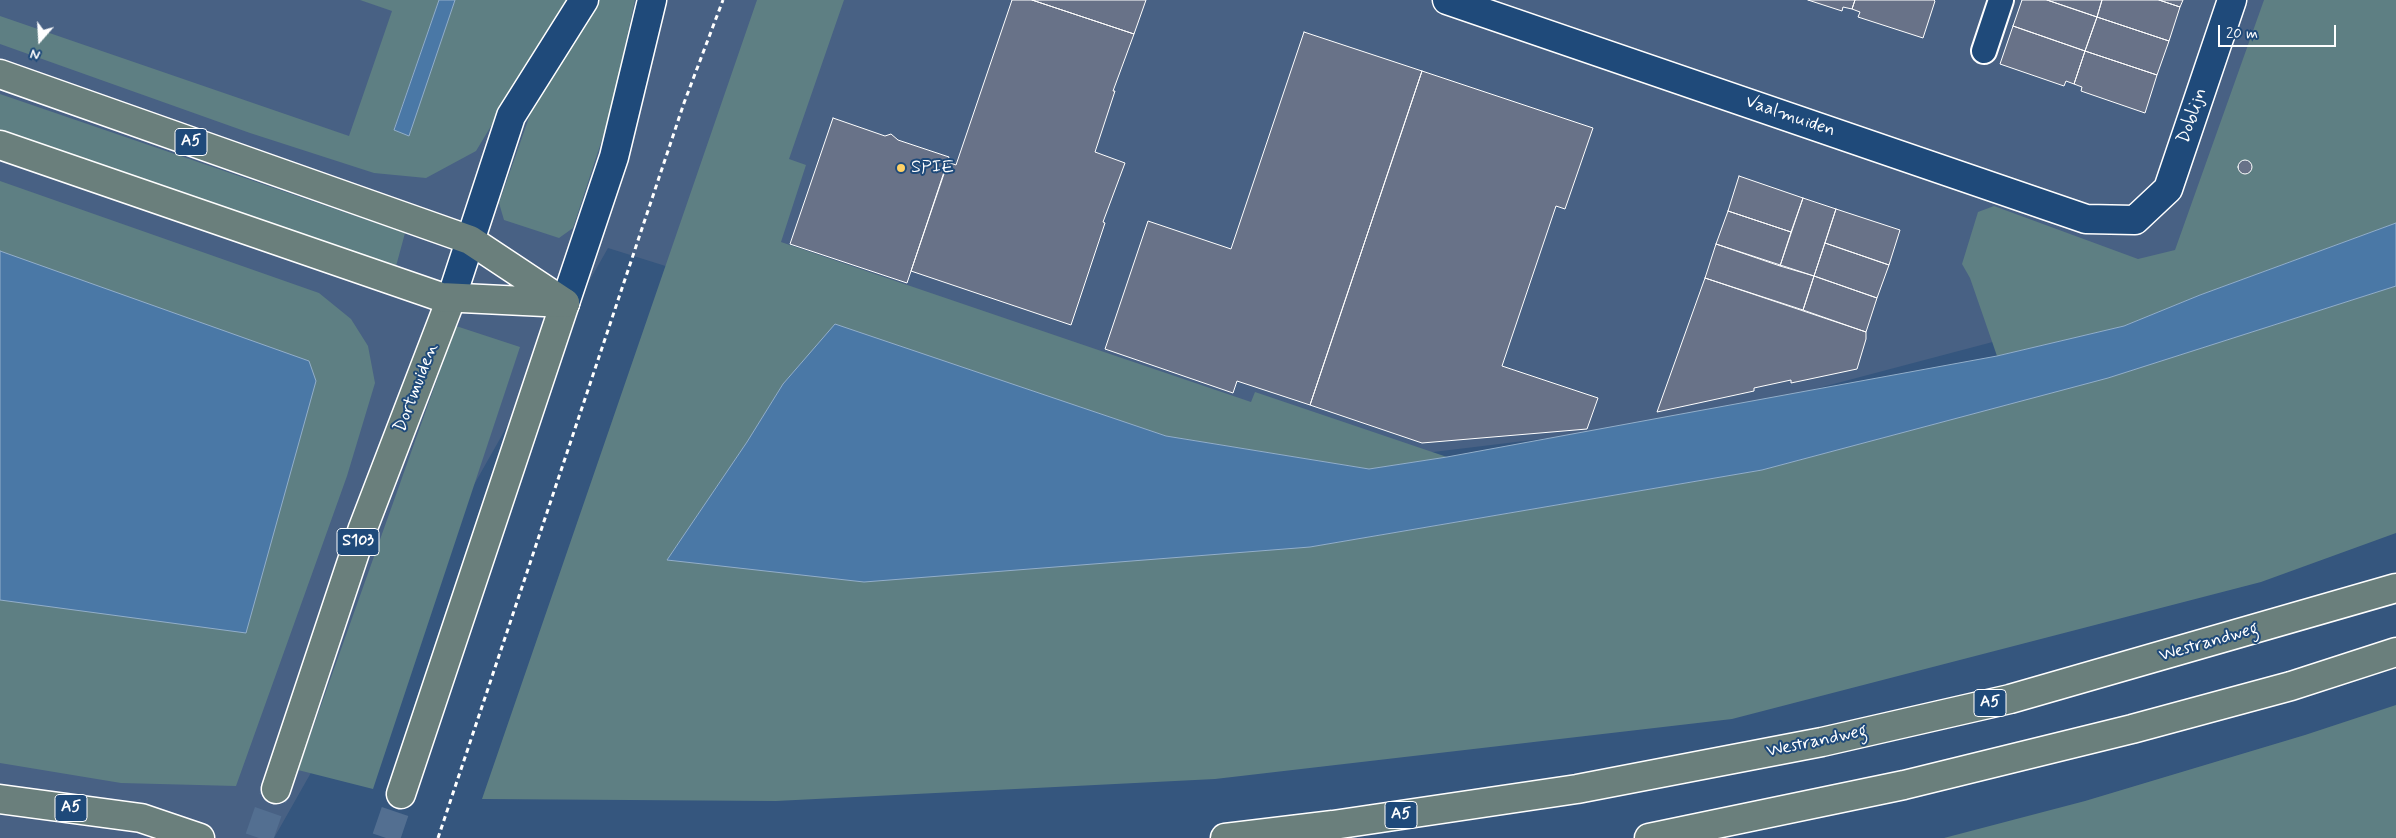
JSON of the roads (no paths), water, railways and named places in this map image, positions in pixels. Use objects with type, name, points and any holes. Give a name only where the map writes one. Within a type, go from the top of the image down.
[{"type":"main road","name":"A5","points":[[0,74],[470,240],[565,303]]},
{"type":"main road","points":[[0,145],[451,299],[565,303],[401,794]]},
{"type":"main road","name":"Dortmuiden","points":[[276,789],[363,528],[451,299]]},
{"type":"main road","name":"Westrandweg","points":[[1225,838],[1333,825],[1577,789],[1822,742],[2010,699],[2396,588]]},
{"type":"main road","points":[[1649,838],[1904,785],[2132,730],[2291,686],[2396,652]]},
{"type":"main road","name":"A5","points":[[0,799],[141,818],[200,838]]},
{"type":"street","name":"Dortmuiden","points":[[451,299],[511,116],[584,0]]},
{"type":"street","points":[[565,303],[614,158],[652,0]]},
{"type":"street","name":"Doblijn","points":[[2135,220],[2168,189],[2232,0]]},
{"type":"street","name":"Vaalmuiden","points":[[1464,3],[2086,219],[2135,220]]},
{"type":"lane","points":[[1984,51],[2001,0]]},
{"type":"tunnel","points":[[259,838],[276,789]]},
{"type":"tunnel","points":[[386,838],[401,794]]},
{"type":"place","name":"SPIE","points":[[901,168]]}]
